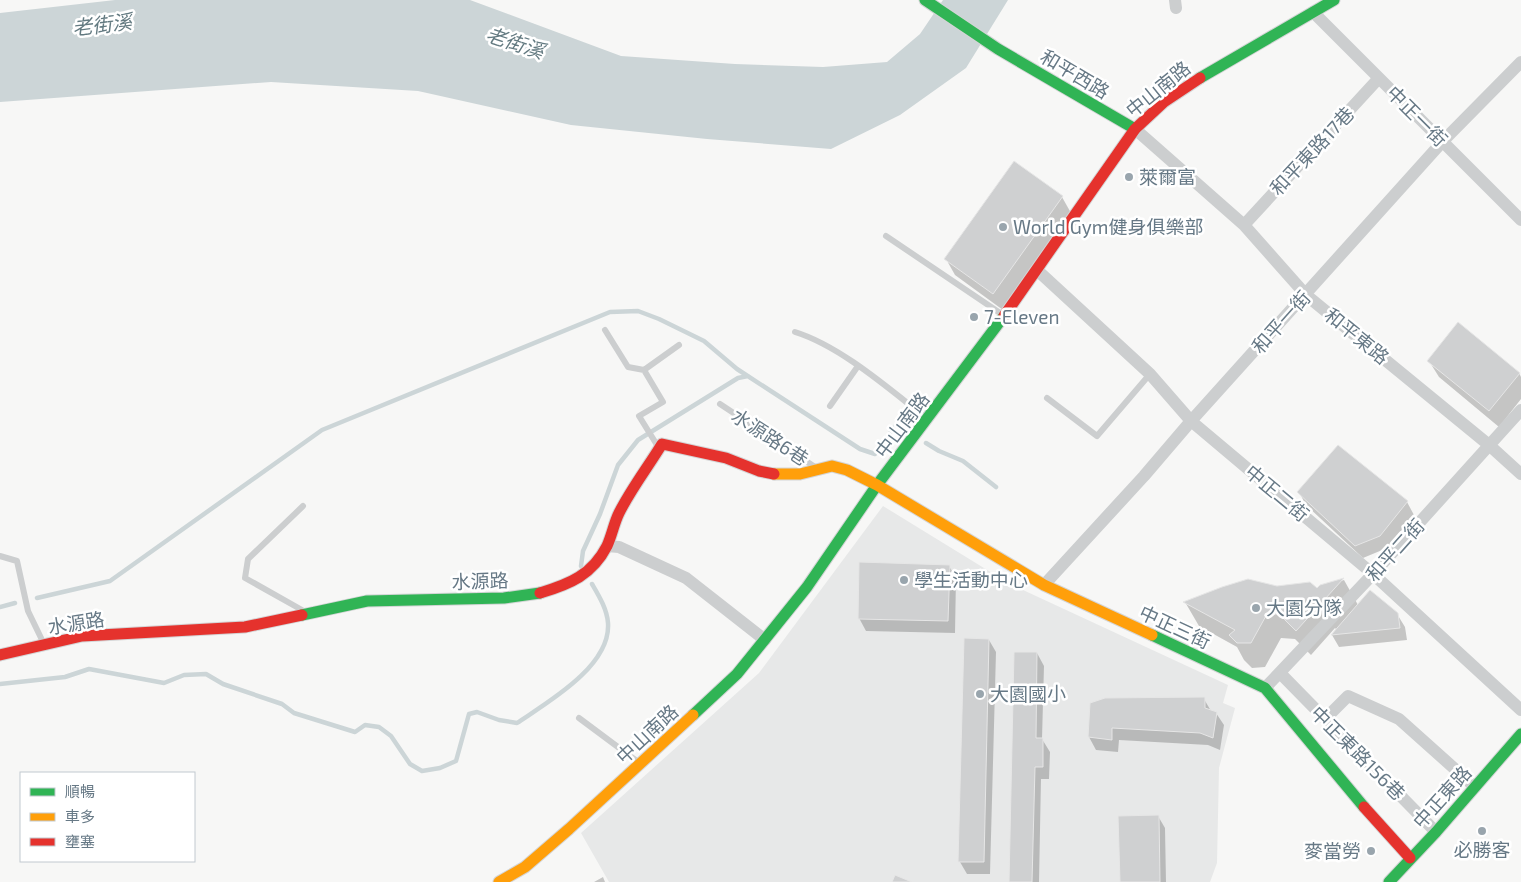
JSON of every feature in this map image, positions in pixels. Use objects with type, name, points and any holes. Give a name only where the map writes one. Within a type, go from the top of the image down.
[{"type":"street","name":"和平西路","points":[[925,0],[998,49],[1135,130]]},
{"type":"street","name":"中山南路","points":[[499,882],[525,867],[570,829],[736,674],[765,640],[807,586],[877,485],[1004,316],[1135,130],[1164,102],[1210,71],[1334,0]]},
{"type":"street","name":"中正一街","points":[[1313,12],[1521,220]]},
{"type":"street","name":"和平一街","points":[[1044,585],[1144,476],[1191,421],[1443,141],[1521,62]]},
{"type":"street","name":"和平東路17巷","points":[[1244,225],[1379,78]]},
{"type":"street","name":"和平東路","points":[[1135,130],[1244,225],[1306,295],[1489,445],[1521,474]]},
{"type":"street","name":"中正二街","points":[[1037,270],[1150,374],[1191,421],[1374,574],[1521,710]]},
{"type":"street","name":"和平二街","points":[[1265,688],[1374,574],[1521,410]]},
{"type":"street","points":[[657,444],[706,453],[726,458],[759,471],[782,475],[800,474],[832,466],[847,470],[877,485]]},
{"type":"street","name":"水源路","points":[[0,655],[82,636],[245,626],[367,601],[504,598],[535,595],[580,578],[592,568],[606,546],[619,513],[657,444]]},
{"type":"street","name":"中正三街","points":[[877,485],[1044,585],[1265,688],[1367,810],[1410,858]]},
{"type":"street","points":[[606,546],[619,547],[686,578],[765,640]]},
{"type":"street","name":"中正東路156巷","points":[[1280,673],[1436,832]]},
{"type":"street","points":[[1325,719],[1348,696],[1400,719],[1475,787]]},
{"type":"street","name":"中正東路","points":[[1388,882],[1436,832],[1521,734]]},
{"type":"lane","points":[[886,236],[1004,316]]},
{"type":"lane","points":[[605,330],[628,367],[644,370],[679,345]]},
{"type":"lane","points":[[795,332],[809,336],[858,366],[928,419]]},
{"type":"lane","points":[[830,406],[858,366]]},
{"type":"lane","points":[[644,370],[663,402],[640,416],[657,444]]},
{"type":"lane","points":[[1047,398],[1096,436],[1150,374]]},
{"type":"lane","name":"水源路6巷","points":[[720,404],[819,469]]},
{"type":"lane","points":[[303,506],[248,559],[245,578],[309,613]]},
{"type":"lane","points":[[0,556],[17,560],[28,611],[44,645]]},
{"type":"lane","points":[[579,718],[640,764]]},
{"type":"shaded area","name":"大園國小","points":[[883,506],[1010,584],[1228,685],[1223,703],[1235,708],[1219,768],[1217,863],[1210,882],[609,882],[581,833],[759,673]]},
{"type":"water","name":"老街溪","points":[[115,0],[470,0],[621,56],[735,64],[823,67],[887,62],[920,34],[943,0],[1008,0],[966,68],[900,115],[831,149],[571,125],[418,91],[271,82],[0,102],[0,13]]},
{"type":"building","name":"World Gym健身俱樂部","points":[[1014,161],[1063,196],[993,294],[944,259]]},
{"type":"building","points":[[1458,322],[1520,373],[1489,411],[1427,361]]},
{"type":"building","points":[[1338,445],[1408,501],[1380,536],[1355,546],[1297,492]]},
{"type":"building","name":"學生活動中心","points":[[859,562],[950,565],[948,621],[858,619]]},
{"type":"building","name":"大園分隊","points":[[1344,578],[1296,631],[1279,614],[1267,614],[1251,643],[1237,643],[1229,635],[1235,630],[1183,602],[1248,579],[1277,586],[1310,582],[1317,588],[1320,585]]},
{"type":"building","points":[[1370,590],[1398,613],[1400,628],[1331,635]]},
{"type":"building","points":[[964,638],[989,639],[984,862],[958,862]]},
{"type":"building","points":[[1014,652],[1037,652],[1036,738],[1043,738],[1043,767],[1035,767],[1032,882],[1009,882]]},
{"type":"building","points":[[1205,697],[1205,708],[1217,712],[1213,738],[1200,733],[1112,728],[1112,740],[1088,737],[1090,703],[1105,698]]},
{"type":"building","points":[[1159,815],[1160,882],[1120,882],[1118,816]]},
{"type":"building","points":[[895,875],[912,882],[892,882]]},
{"type":"waterway","points":[[37,598],[110,581],[322,430],[610,312],[638,311],[704,341],[737,369],[860,449],[875,454],[896,425],[905,430]]},
{"type":"waterway","points":[[581,566],[583,551],[600,514],[618,465],[638,440],[738,378],[748,376]]},
{"type":"waterway","points":[[926,443],[939,451],[963,461],[996,487]]},
{"type":"waterway","points":[[0,684],[65,677],[89,669],[164,683],[184,675],[206,674],[223,684],[282,704],[294,713],[355,732],[365,725],[379,727],[391,736],[410,764],[422,771],[440,768],[456,761],[469,714],[477,712],[499,720],[517,723],[545,705],[589,668],[599,654],[606,639],[608,623],[600,598],[592,584]]},
{"type":"waterway","points":[[0,607],[15,603]]},
{"type":"traffic: fast","points":[[925,0],[998,49],[1135,129]]},
{"type":"traffic: fast","points":[[1200,78],[1334,0]]},
{"type":"traffic: fast","points":[[693,715],[737,674],[807,587],[877,485],[1004,316]]},
{"type":"traffic: fast","points":[[302,615],[367,601],[504,598],[540,593]]},
{"type":"traffic: fast","points":[[1152,635],[1265,688],[1364,807]]},
{"type":"traffic: fast","points":[[1389,882],[1436,832],[1521,734]]},
{"type":"traffic: slow","points":[[774,474],[800,474],[832,466],[847,470],[877,485],[1044,585],[1152,635]]},
{"type":"traffic: slow","points":[[499,882],[525,867],[693,715]]},
{"type":"traffic: jam","points":[[1004,316],[1135,129],[1164,102],[1200,78]]},
{"type":"traffic: jam","points":[[540,593],[579,577],[601,556],[624,504],[662,444],[726,458],[759,471],[774,474]]},
{"type":"traffic: jam","points":[[0,655],[82,636],[245,627],[302,615]]},
{"type":"traffic: jam","points":[[1364,807],[1410,858]]},
{"type":"place","name":"萊爾富","points":[[1129,177]]},
{"type":"place","name":"World Gym健身俱樂部","points":[[1003,227]]},
{"type":"place","name":"7-Eleven","points":[[974,317]]},
{"type":"place","name":"學生活動中心","points":[[904,580]]},
{"type":"place","name":"大園分隊","points":[[1256,608]]},
{"type":"place","name":"大園國小","points":[[980,694]]},
{"type":"place","name":"必勝客","points":[[1482,831]]},
{"type":"place","name":"麥當勞","points":[[1371,851]]}]
